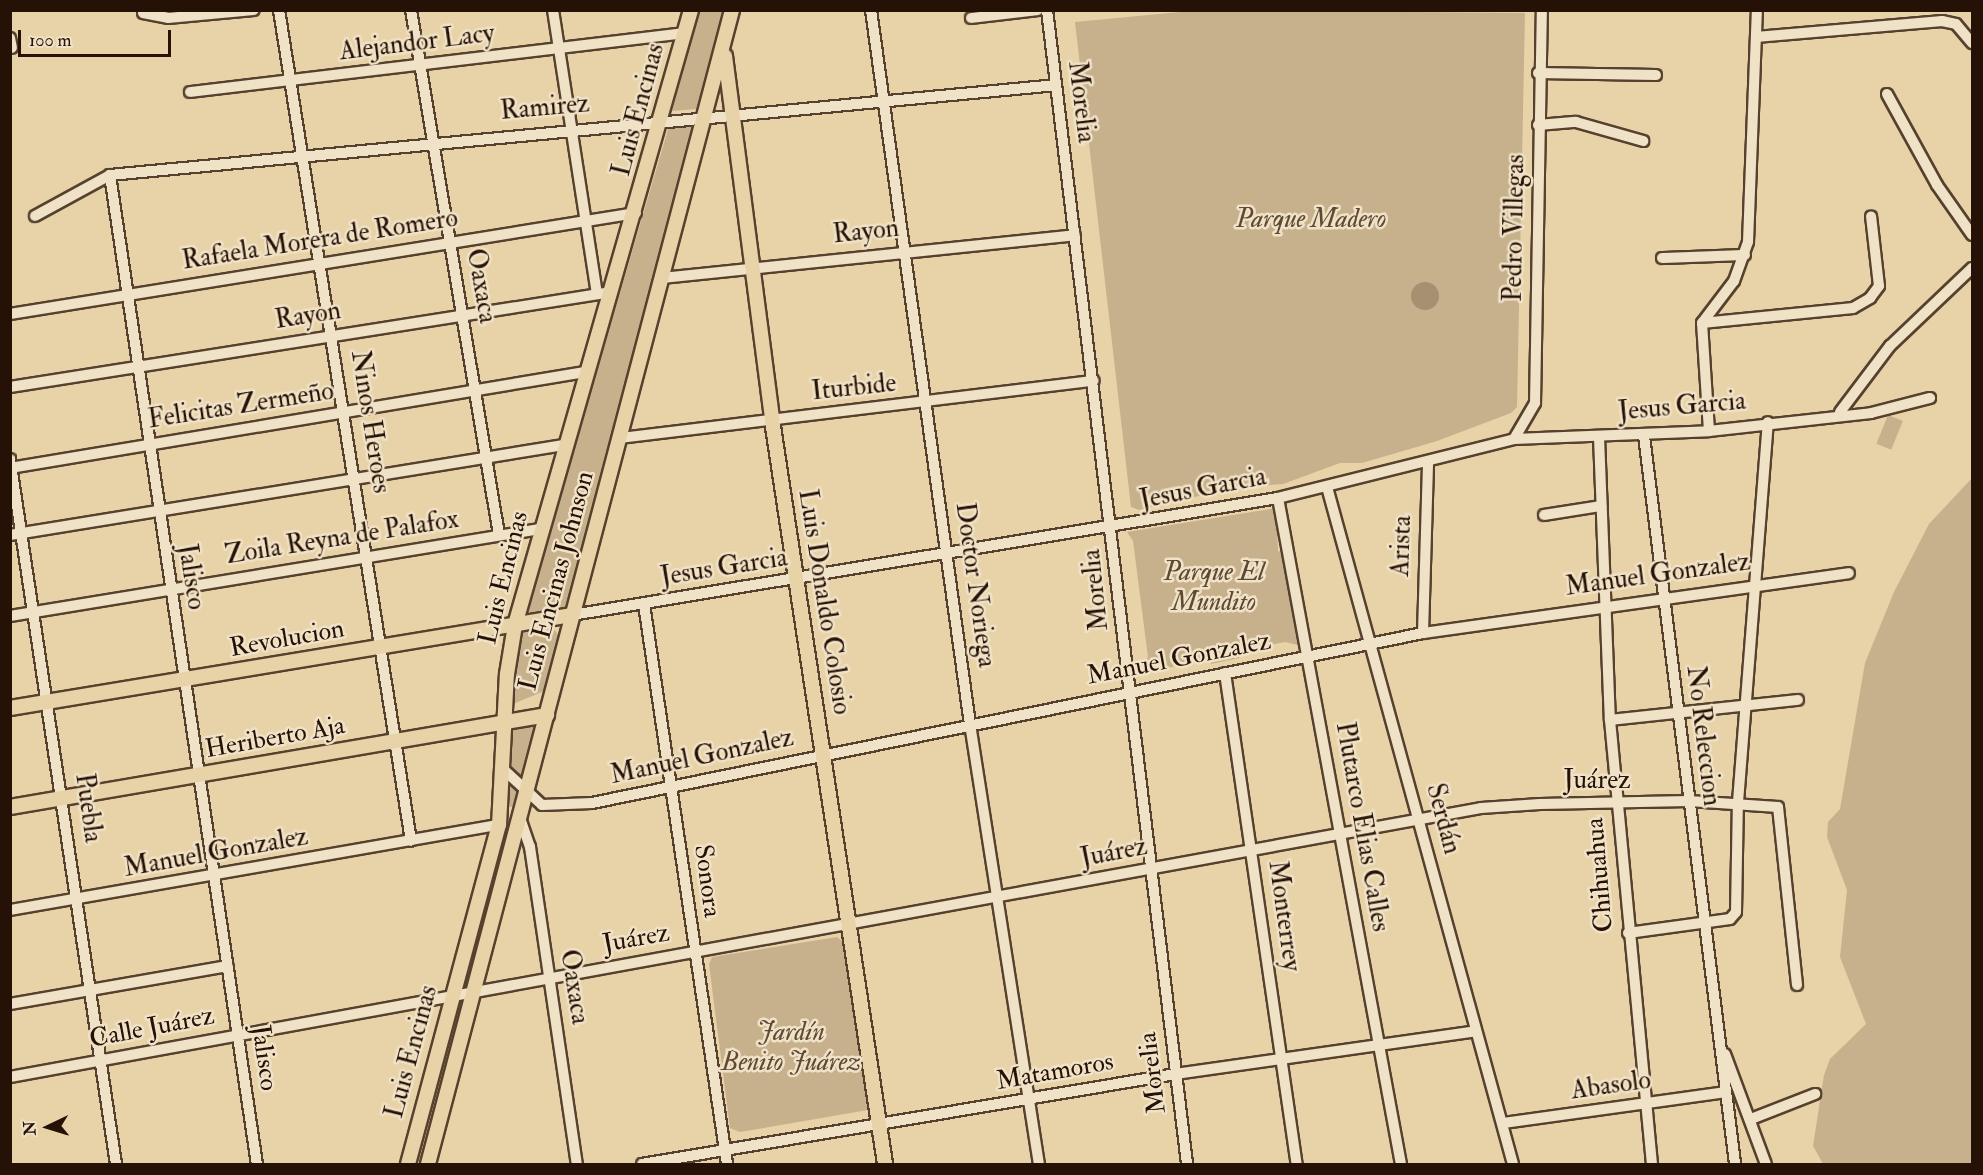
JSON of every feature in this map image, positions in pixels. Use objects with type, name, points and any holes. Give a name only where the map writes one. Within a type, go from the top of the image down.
[{"type":"main road","name":"Luis Encinas","points":[[408,1164],[499,825],[504,723],[515,625],[585,372],[636,213],[691,10]]},
{"type":"main road","name":"Luis Encinas Johnson","points":[[428,1164],[732,10]]},
{"type":"main road","name":"Luis Donaldo Colosio","points":[[724,45],[730,113],[772,420],[847,927],[885,1164]]},
{"type":"main road","name":"Revolucion","points":[[10,708],[185,681],[572,615]]},
{"type":"main road","name":"Heriberto Aja","points":[[10,807],[547,715]]},
{"type":"street","points":[[143,13],[168,18],[254,10]]},
{"type":"street","name":"Ninos Heroes","points":[[279,10],[383,646],[411,841]]},
{"type":"street","name":"Oaxaca","points":[[411,10],[499,535]]},
{"type":"street","points":[[553,10],[597,294]]},
{"type":"street","name":"Doctor Noriega","points":[[871,10],[970,724],[1039,1164]]},
{"type":"street","points":[[971,18],[1038,10]]},
{"type":"street","name":"Morelia","points":[[1047,10],[1112,528],[1129,693],[1153,868],[1187,1164]]},
{"type":"street","name":"Pedro Villegas","points":[[1514,439],[1536,403],[1538,73],[1542,10]]},
{"type":"street","points":[[1709,431],[1702,323],[1734,281],[1745,255],[1757,10]]},
{"type":"street","points":[[1756,37],[1942,21],[1956,24],[1972,43]]},
{"type":"street","name":"Alejandor Lacy","points":[[190,92],[684,33]]},
{"type":"street","points":[[1538,73],[1656,75]]},
{"type":"street","name":"Ramirez","points":[[110,175],[883,98],[1056,85]]},
{"type":"street","points":[[1887,94],[1972,235]]},
{"type":"street","points":[[1538,125],[1576,122],[1643,141]]},
{"type":"street","points":[[35,216],[110,175]]},
{"type":"street","name":"Jalisco","points":[[110,175],[147,444],[201,775],[257,1164]]},
{"type":"street","name":"Rafaela Morera de Romero","points":[[10,314],[636,213]]},
{"type":"street","points":[[1702,323],[1853,308],[1870,298],[1879,286],[1871,216]]},
{"type":"street","name":"Rayon","points":[[662,278],[903,251],[1076,235]]},
{"type":"street","points":[[1662,258],[1745,255]]},
{"type":"street","points":[[1840,412],[1890,346],[1972,268]]},
{"type":"street","name":"Rayon","points":[[10,387],[612,292]]},
{"type":"street","name":"Felicitas Zermeño","points":[[11,465],[345,413],[585,372]]},
{"type":"street","name":"Iturbide","points":[[620,438],[926,404],[1094,381]]},
{"type":"street","name":"Jesus Garcia","points":[[572,615],[1112,528],[1278,498],[1514,439],[1709,431],[1840,412],[1871,413],[1930,399]]},
{"type":"street","points":[[1628,933],[1730,919],[1736,912],[1738,802],[1744,706],[1768,422]]},
{"type":"street","name":"No Releccion","points":[[1644,435],[1661,596],[1720,1043]]},
{"type":"street","name":"Chihuahua","points":[[1599,437],[1610,720],[1616,804],[1644,1105],[1652,1164]]},
{"type":"street","points":[[10,535],[564,445]]},
{"type":"street","name":"Arista","points":[[1423,633],[1428,461]]},
{"type":"street","name":"Puebla","points":[[11,465],[64,797],[116,1164]]},
{"type":"street","name":"Serdán","points":[[1327,487],[1513,1164]]},
{"type":"street","name":"Plutarco Elias Calles","points":[[1278,498],[1401,1164]]},
{"type":"street","points":[[1544,515],[1601,506]]},
{"type":"street","name":"Zoila Reyna de Palafox","points":[[10,616],[540,529]]},
{"type":"street","name":"Manuel Gonzalez","points":[[502,768],[542,805],[554,807],[671,786],[1423,633],[1661,596],[1849,573]]},
{"type":"street","name":"Sonora","points":[[644,604],[727,1164]]},
{"type":"street","name":"Monterrey","points":[[1225,673],[1297,1164]]},
{"type":"street","points":[[1610,720],[1677,711],[1798,700]]},
{"type":"street","name":"Juárez","points":[[550,977],[847,927],[1481,808],[1689,801],[1738,802],[1780,809],[1797,985]]},
{"type":"street","name":"Oaxaca","points":[[520,819],[530,847],[577,1164]]},
{"type":"street","name":"Manuel Gonzalez","points":[[10,910],[499,825]]},
{"type":"street","points":[[10,1004],[228,966]]},
{"type":"street","name":"Calle Juárez","points":[[10,1077],[550,977]]},
{"type":"street","name":"Matamoros","points":[[642,1164],[879,1126],[1175,1074],[1379,1043],[1476,1031]]},
{"type":"street","points":[[1720,1043],[1736,1164]]},
{"type":"street","points":[[1720,1043],[1751,1119],[1766,1164]]},
{"type":"street","name":"Abasolo","points":[[1503,1123],[1725,1092]]},
{"type":"street","points":[[1751,1119],[1815,1094]]},
{"type":"green space","points":[[699,10],[722,11],[697,109],[672,111]]},
{"type":"green space","name":"Parque Madero","points":[[1201,10],[1525,13],[1517,407],[1511,413],[1437,441],[1362,463],[1340,463],[1283,484],[1233,488],[1139,510],[1131,507],[1075,22]]},
{"type":"green space","points":[[695,124],[569,606],[526,613],[669,126]]},
{"type":"green space","points":[[1888,415],[1903,421],[1891,450],[1876,444]]},
{"type":"green space","points":[[1972,478],[1972,1164],[1823,1164],[1813,1146],[1824,1075],[1830,1059],[1866,1024],[1840,957],[1847,890],[1827,837],[1828,822],[1840,809],[1865,663],[1894,592],[1929,524]]},
{"type":"green space","name":"Parque El Mundito","points":[[1276,508],[1278,551],[1286,553],[1298,645],[1285,642],[1241,651],[1239,658],[1211,664],[1211,656],[1140,676],[1148,657],[1133,541],[1127,532]]},
{"type":"green space","points":[[554,629],[561,639],[549,689],[513,704],[522,631]]},
{"type":"green space","points":[[539,719],[520,805],[506,808],[511,727]]},
{"type":"green space","name":"Jardín Benito Juárez","points":[[837,937],[845,943],[868,1110],[740,1132],[730,1128],[709,964],[712,957]]},
{"type":"shaded area","points":[[1425,282],[1435,286],[1439,296],[1435,306],[1425,310],[1415,306],[1411,296],[1415,286]]}]
